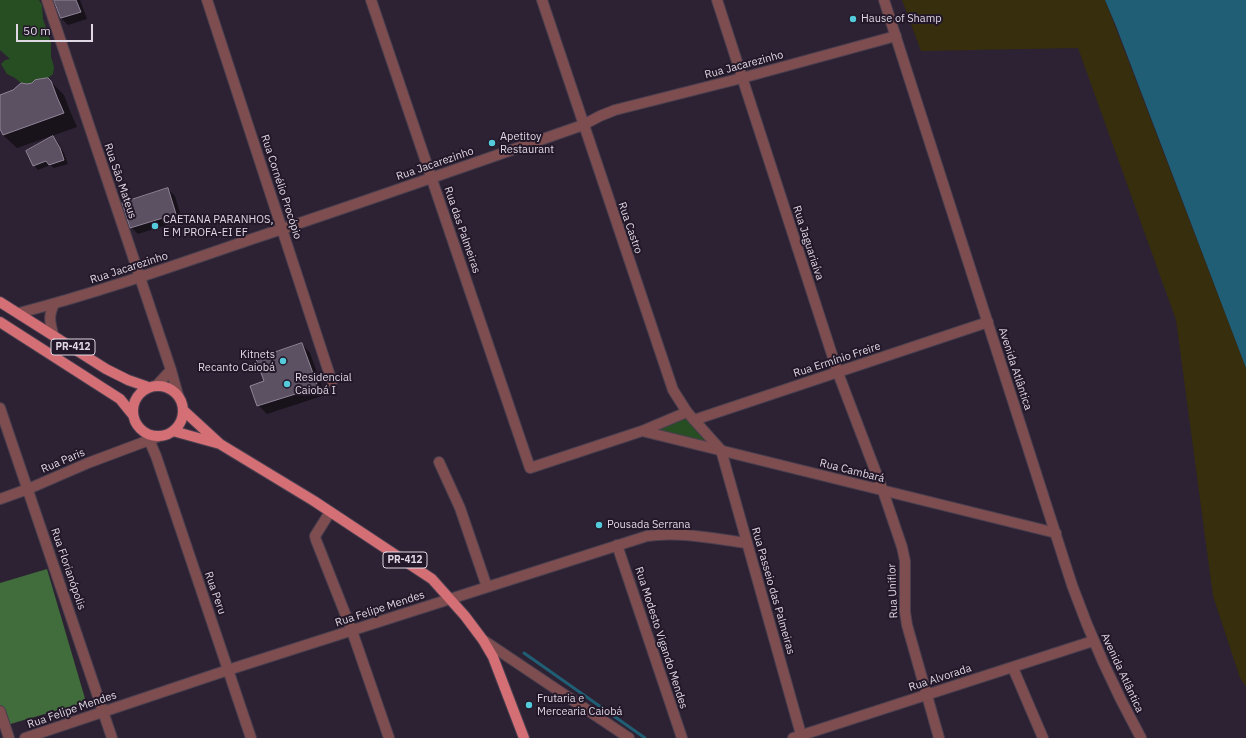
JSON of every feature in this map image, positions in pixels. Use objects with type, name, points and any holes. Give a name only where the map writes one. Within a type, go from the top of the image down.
[{"type":"main road","name":"PR-412","points":[[0,302],[53,334],[106,369],[128,380],[152,386],[164,386],[172,390],[178,395],[182,402],[183,410],[220,444],[330,512],[432,579],[466,616],[493,657],[524,738]]},
{"type":"main road","name":"PR-412","points":[[0,322],[120,399],[146,435],[166,434],[220,444]]},
{"type":"main road","points":[[133,415],[133,406],[136,399],[141,392],[152,386]]},
{"type":"main road","points":[[166,434],[179,425],[183,410]]},
{"type":"street","name":"Rua São Mateus","points":[[47,0],[171,370],[178,395]]},
{"type":"street","name":"Rua Cornélio Procópio","points":[[207,0],[332,382]]},
{"type":"street","name":"Rua das Palmeiras","points":[[371,0],[530,468],[642,431]]},
{"type":"street","name":"Rua Castro","points":[[542,0],[667,376],[673,390],[687,412],[721,450]]},
{"type":"street","name":"Rua Jaguariaíva","points":[[717,0],[838,373],[883,491]]},
{"type":"street","name":"Avenida Atlântica","points":[[884,0],[1072,585],[1093,642],[1141,738]]},
{"type":"street","name":"Rua Jacarezinho","points":[[19,313],[54,304],[140,277],[432,179],[583,125],[615,110],[742,78],[896,36]]},
{"type":"street","points":[[53,334],[49,320],[54,304]]},
{"type":"street","name":"Rua Ermínio Freire","points":[[694,420],[988,322]]},
{"type":"street","points":[[152,386],[171,370]]},
{"type":"street","name":"Rua Florianópolis","points":[[0,408],[112,738]]},
{"type":"street","points":[[642,431],[687,412]]},
{"type":"street","name":"Rua Cambará","points":[[642,431],[1056,533]]},
{"type":"street","points":[[156,456],[160,441],[166,434]]},
{"type":"street","name":"Rua Paris","points":[[0,499],[28,489],[88,463],[136,446],[146,435]]},
{"type":"street","name":"Rua Peru","points":[[146,435],[156,456],[251,738]]},
{"type":"street","name":"Rua Passeio das Palmeiras","points":[[721,450],[799,737]]},
{"type":"street","points":[[439,462],[460,508],[487,588]]},
{"type":"street","name":"Rua Uniflor","points":[[883,491],[905,560],[905,612],[907,625],[939,738]]},
{"type":"street","points":[[330,512],[316,536],[316,540],[352,631],[389,738]]},
{"type":"street","name":"Rua Felipe Mendes","points":[[25,738],[228,670],[646,536],[662,533],[747,543]]},
{"type":"street","name":"Rua Modesto Vigando Mendes","points":[[617,545],[682,738]]},
{"type":"street","points":[[483,640],[629,738]]},
{"type":"street","name":"Rua Alvorada","points":[[799,737],[1093,642]]},
{"type":"street","points":[[1012,668],[1043,738]]},
{"type":"street","points":[[0,711],[9,738]]},
{"type":"green space","points":[[0,0],[39,0],[42,5],[43,19],[51,43],[51,57],[54,67],[53,74],[48,78],[27,84],[21,83],[7,74],[1,64],[5,60],[10,59],[0,50]]},
{"type":"green space","points":[[685,417],[707,443],[658,429]]},
{"type":"green space","points":[[47,569],[86,702],[0,727],[0,583]]},
{"type":"sand","points":[[902,0],[1105,0],[1246,368],[1246,686],[1240,678],[1213,596],[1176,320],[1078,48],[921,51]]},
{"type":"water","points":[[1105,0],[1246,0],[1246,368],[1116,26]]},
{"type":"building","points":[[54,0],[76,0],[81,12],[61,18]]},
{"type":"building","points":[[48,78],[51,81],[64,113],[3,135],[0,129],[0,95],[13,90],[21,83],[27,84],[32,83],[35,80]]},
{"type":"building","points":[[53,136],[60,148],[64,160],[49,165],[46,161],[33,166],[26,151]]},
{"type":"building","points":[[168,188],[176,214],[130,228],[122,203]]},
{"type":"building","points":[[302,343],[318,387],[257,406],[250,386],[264,381],[256,359]]},
{"type":"waterway","points":[[524,653],[645,738]]},
{"type":"place","name":"Hause of Shamp","points":[[853,19]]},
{"type":"place","name":"Apetitoy Restaurant","points":[[492,143]]},
{"type":"place","name":"CAETANA PARANHOS, E M PROFA-EI EF","points":[[155,226]]},
{"type":"place","name":"Kitnets Recanto Caiobá","points":[[283,361]]},
{"type":"place","name":"Residencial Caiobá I","points":[[287,384]]},
{"type":"place","name":"Pousada Serrana","points":[[599,525]]},
{"type":"place","name":"Frutaria e Mercearia Caiobá","points":[[529,705]]}]
